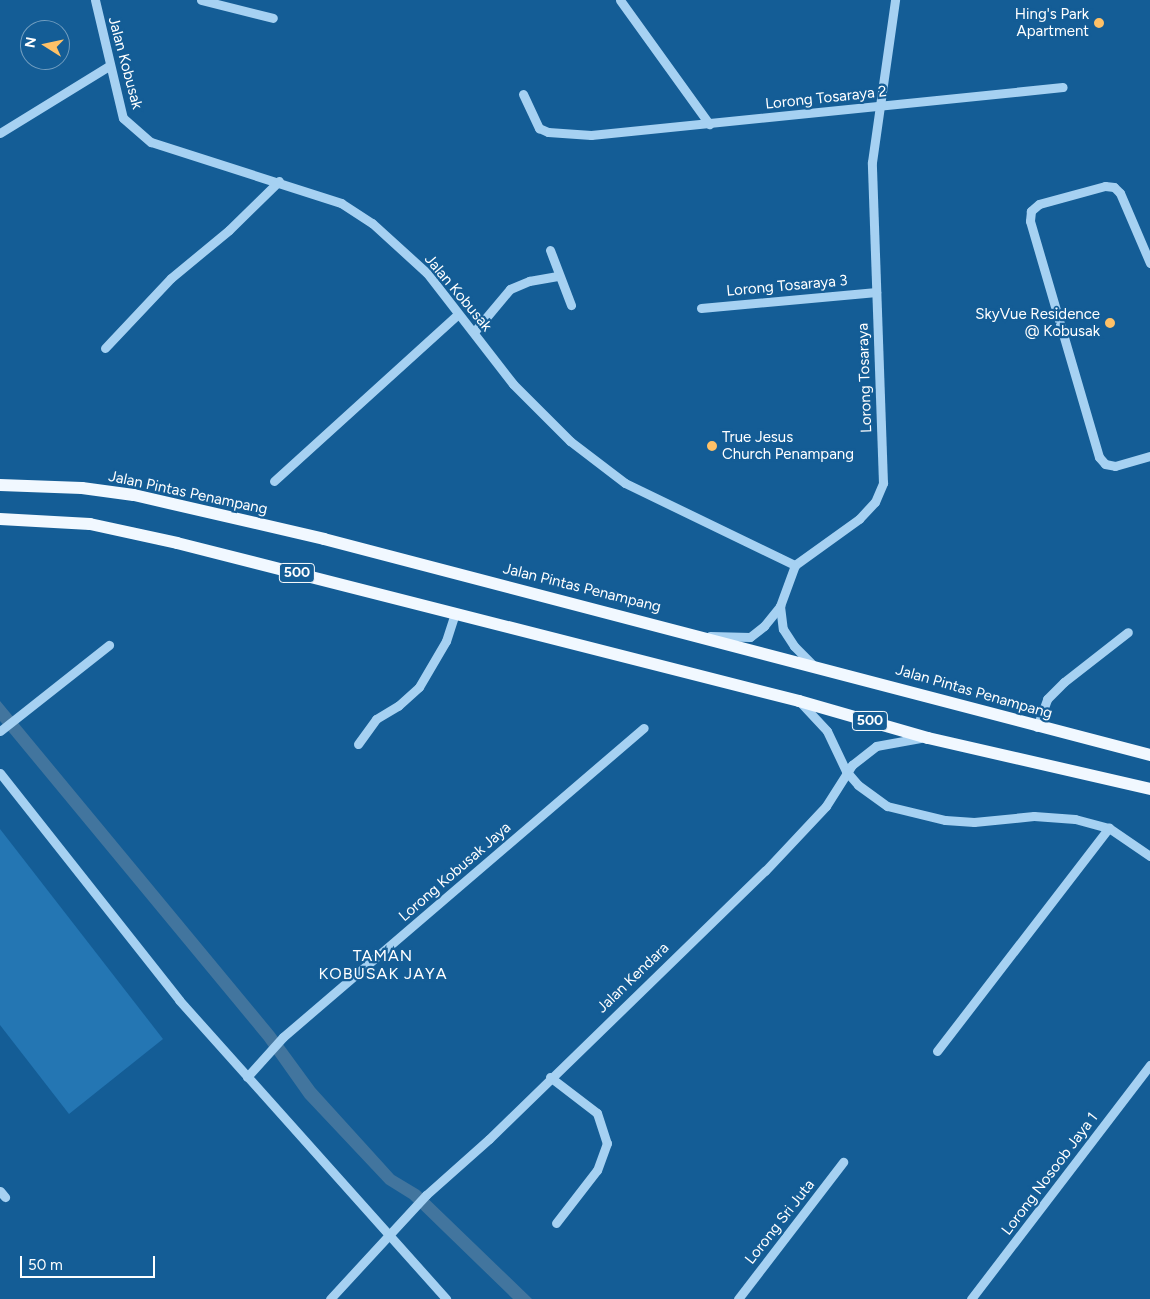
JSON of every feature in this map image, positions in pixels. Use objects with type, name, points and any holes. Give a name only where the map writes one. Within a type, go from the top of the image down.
[{"type":"main road","name":"Jalan Pintas Penampang","points":[[0,484],[82,488],[134,495],[332,541],[813,664],[1037,727],[1150,755]]},
{"type":"main road","name":"500","points":[[0,519],[90,524],[186,545],[799,701],[928,738],[1150,788]]},
{"type":"street","name":"Jalan Kobusak","points":[[95,0],[109,66],[123,118],[151,142],[279,181],[341,203],[372,223],[427,273],[513,384],[570,441],[625,483],[795,565]]},
{"type":"street","points":[[201,0],[273,18]]},
{"type":"street","points":[[620,0],[709,124]]},
{"type":"street","name":"Lorong Tosaraya","points":[[795,565],[859,519],[875,502],[883,483],[872,162],[896,0]]},
{"type":"street","points":[[0,133],[109,66]]},
{"type":"street","name":"Lorong Tosaraya 2","points":[[523,94],[539,128],[548,132],[591,135],[1063,87]]},
{"type":"street","points":[[105,348],[171,278],[229,230],[279,181]]},
{"type":"street","points":[[1150,263],[1120,193],[1114,187],[1104,186],[1039,204],[1031,211],[1030,221],[1099,456],[1106,464],[1115,466],[1150,456]]},
{"type":"street","points":[[550,250],[558,276],[571,305]]},
{"type":"street","points":[[474,332],[510,289],[528,280],[558,276]]},
{"type":"street","name":"Lorong Tosaraya 3","points":[[701,308],[876,292]]},
{"type":"street","points":[[274,481],[458,314]]},
{"type":"street","points":[[704,636],[750,637],[780,606],[795,565]]},
{"type":"street","points":[[780,606],[783,629],[794,646],[813,664]]},
{"type":"street","points":[[358,744],[376,719],[398,706],[418,687],[441,649],[454,614]]},
{"type":"street","points":[[1037,727],[1047,699],[1064,682],[1128,632]]},
{"type":"street","points":[[0,731],[109,645]]},
{"type":"street","points":[[799,701],[827,731],[846,771],[873,797],[887,806],[919,815],[974,822],[1052,816],[1109,828],[1150,856]]},
{"type":"street","name":"Lorong Kobusak Jaya","points":[[247,1077],[266,1054],[283,1038],[644,728]]},
{"type":"street","points":[[846,771],[876,746],[889,741],[928,738]]},
{"type":"street","name":"Jalan Kendara","points":[[389,1236],[426,1195],[797,838],[826,806],[846,771]]},
{"type":"street","points":[[0,774],[179,1000],[446,1299]]},
{"type":"street","points":[[937,1051],[1109,828]]},
{"type":"street","name":"Lorong Nosoob Jaya 1","points":[[971,1299],[1150,1065]]},
{"type":"street","points":[[550,1077],[597,1113],[607,1143],[597,1170],[556,1223]]},
{"type":"street","name":"Lorong Sri Juta","points":[[738,1299],[843,1162]]},
{"type":"street","points":[[330,1299],[389,1236]]},
{"type":"shaded area","points":[[0,701],[274,1032],[315,1088],[394,1175],[419,1190],[532,1299],[513,1299],[410,1199],[386,1184],[305,1098],[264,1040],[0,721]]},
{"type":"shaded area","points":[[0,829],[163,1039],[69,1114],[0,1025]]},
{"type":"place","name":"Hing's Park Apartment","points":[[1099,23]]},
{"type":"place","name":"SkyVue Residence @ Kobusak","points":[[1110,323]]},
{"type":"place","name":"True Jesus Church Penampang","points":[[712,446]]},
{"type":"district","name":"TAMAN KOBUSAK JAYA","points":[[383,965]]}]
